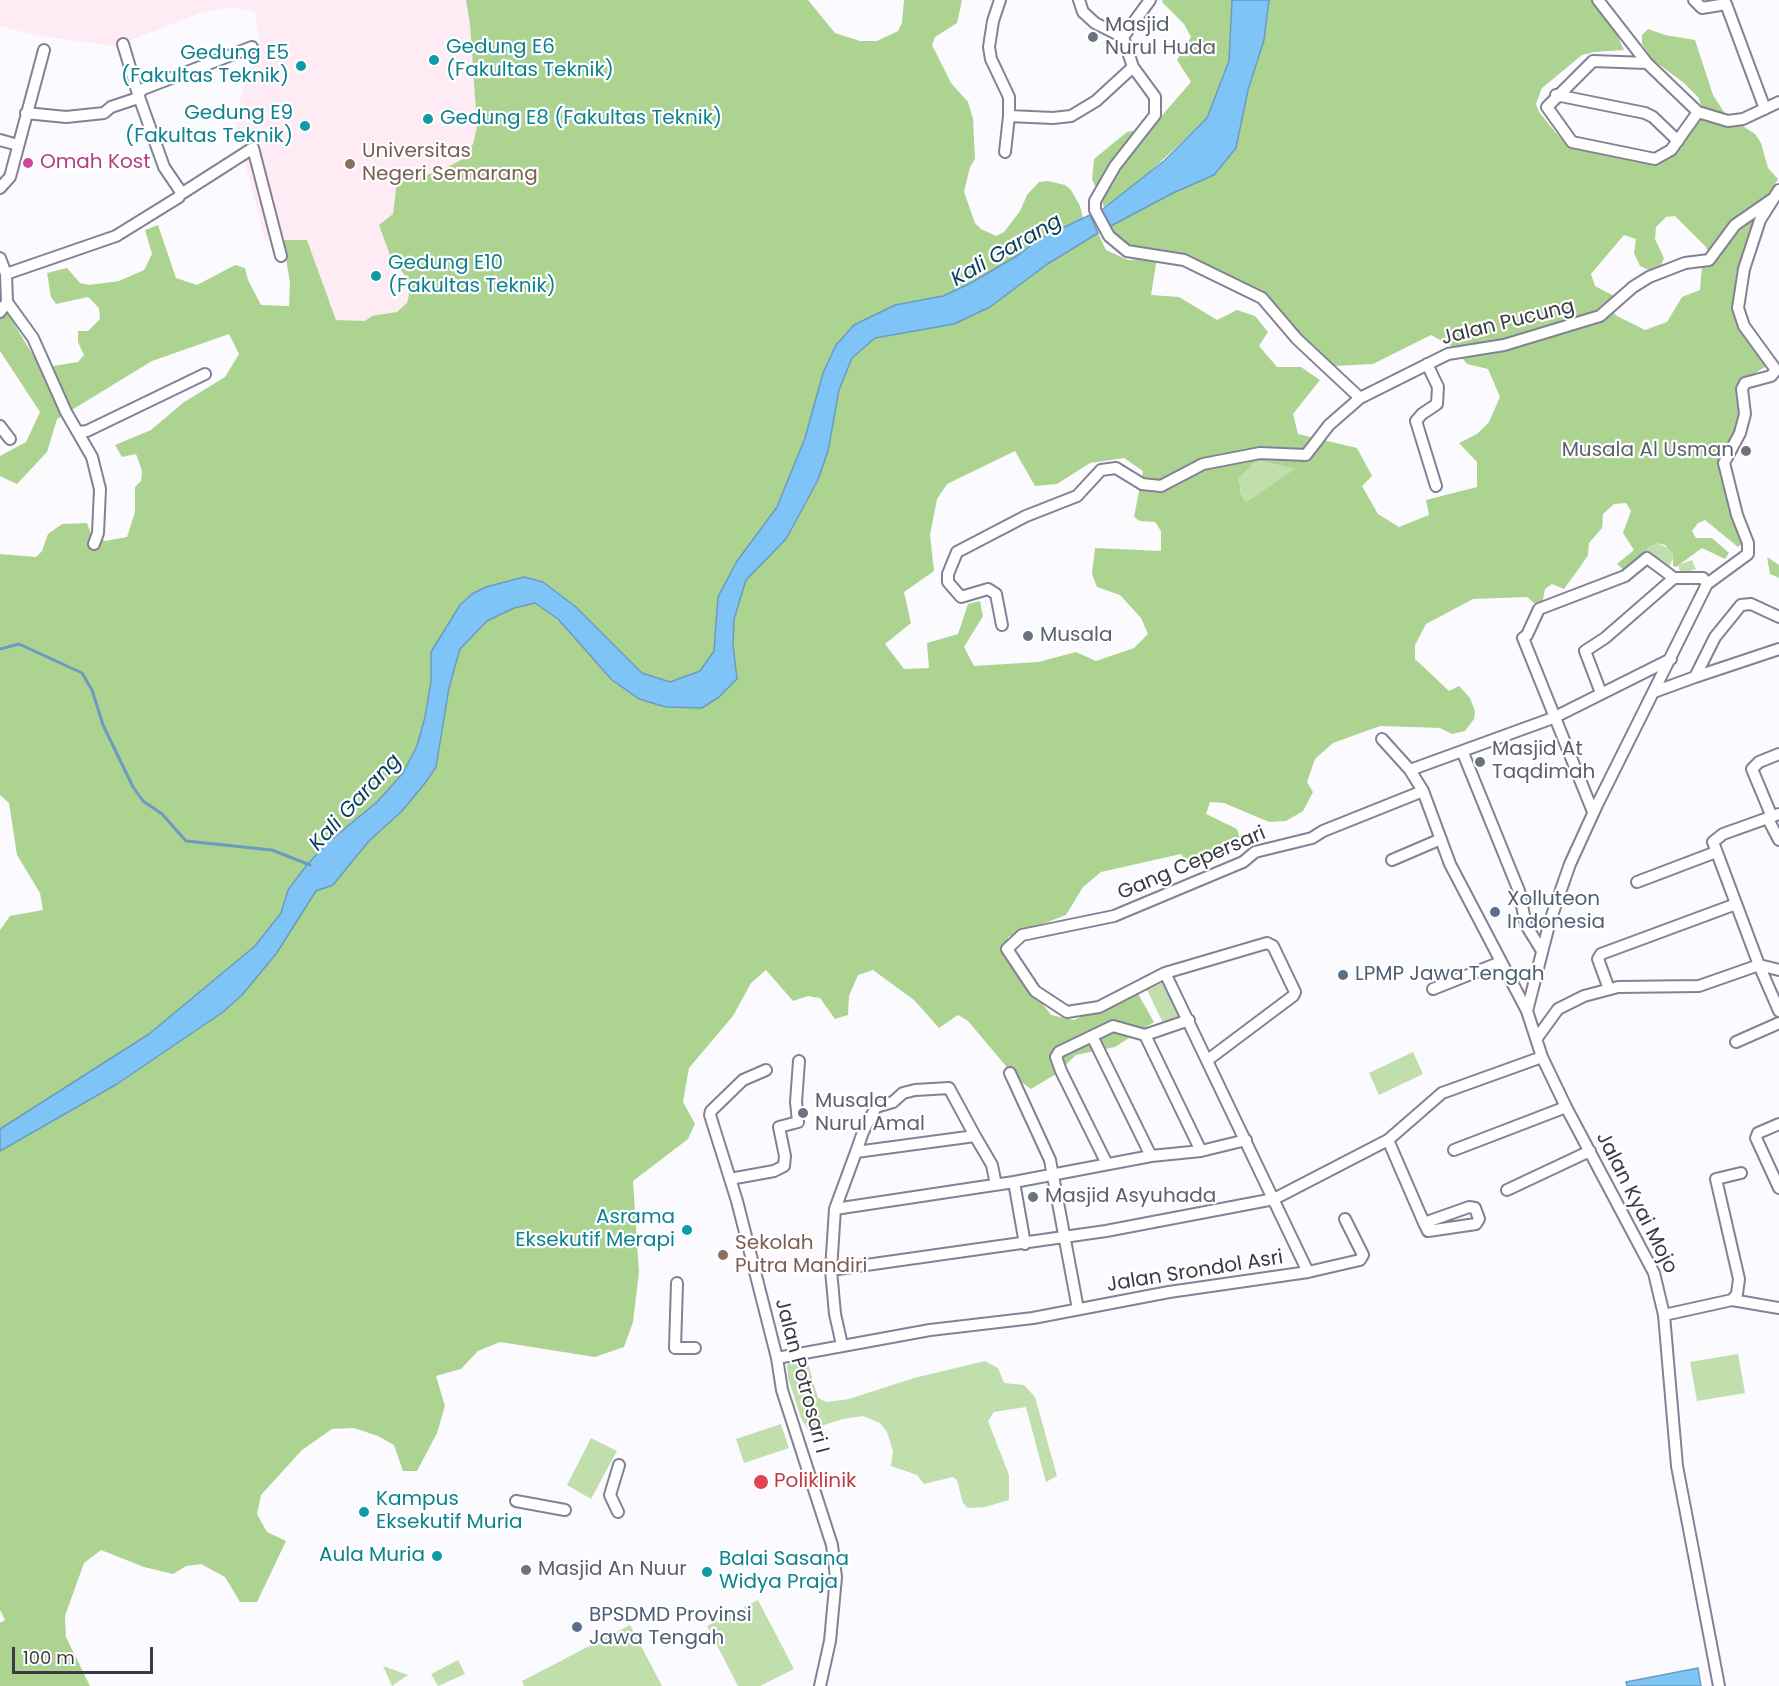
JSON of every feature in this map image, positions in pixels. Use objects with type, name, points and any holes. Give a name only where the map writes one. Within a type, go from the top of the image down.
[{"type":"street","points":[[1000,0],[993,21],[989,47],[991,59],[1009,98],[1005,152]]},
{"type":"street","points":[[1079,0],[1083,12],[1095,23],[1123,37],[1133,68],[1155,97],[1156,112],[1101,188],[1095,201],[1095,210],[1108,236],[1127,251],[1184,260],[1262,298],[1297,339],[1360,398]]},
{"type":"street","points":[[1123,37],[1150,0]]},
{"type":"street","points":[[1598,0],[1647,63],[1698,112],[1728,121],[1743,119],[1779,102]]},
{"type":"street","points":[[1694,0],[1702,8],[1726,4],[1765,110]]},
{"type":"street","points":[[123,44],[138,96],[164,167],[181,194]]},
{"type":"street","points":[[26,112],[66,117],[104,113],[111,107],[138,96],[143,89],[252,47]]},
{"type":"street","points":[[0,188],[10,177],[44,50]]},
{"type":"street","points":[[1647,63],[1593,61],[1546,107],[1572,142],[1655,159],[1671,150],[1698,112]]},
{"type":"street","points":[[1009,116],[1053,118],[1071,116],[1096,101],[1133,68]]},
{"type":"street","points":[[1556,95],[1645,113],[1653,117],[1678,141]]},
{"type":"street","points":[[0,140],[18,145]]},
{"type":"street","points":[[6,274],[116,236],[253,148],[281,256]]},
{"type":"street","points":[[1527,1011],[1542,951],[1570,864],[1593,812],[1707,584],[1748,554],[1748,543],[1731,493],[1724,463],[1740,433],[1745,414],[1742,389],[1745,383],[1771,375],[1776,370],[1744,326],[1738,308],[1744,269],[1760,220],[1776,195]]},
{"type":"street","name":"Jalan Pucung","points":[[1002,625],[996,594],[988,589],[961,597],[948,582],[948,574],[959,549],[1077,496],[1096,472],[1106,468],[1116,468],[1142,484],[1161,486],[1203,464],[1260,453],[1306,455],[1329,425],[1360,398],[1448,354],[1504,345],[1600,316],[1633,287],[1649,278],[1685,263],[1709,260],[1735,225],[1776,195]]},
{"type":"street","points":[[0,258],[6,274],[7,302],[33,338],[61,401],[92,458],[100,489],[98,533],[93,544]]},
{"type":"street","points":[[0,312],[7,302]]},
{"type":"street","name":"Jalan Pucung","points":[[1428,364],[1438,387],[1439,396],[1435,407],[1422,414],[1416,421],[1436,486]]},
{"type":"street","points":[[78,432],[87,431],[205,374]]},
{"type":"street","points":[[0,426],[10,439]]},
{"type":"street","points":[[1593,812],[1522,638],[1527,635],[1539,609],[1625,576],[1647,558],[1674,578],[1702,578],[1707,584]]},
{"type":"street","points":[[1601,693],[1585,651],[1605,638],[1674,578]]},
{"type":"street","points":[[1695,677],[1715,637],[1741,605],[1751,604],[1779,617]]},
{"type":"street","points":[[1654,692],[1779,649]]},
{"type":"street","points":[[1410,770],[1434,760],[1463,753],[1553,718],[1671,659]]},
{"type":"street","name":"Jalan Kyai Mojo","points":[[1382,739],[1410,770],[1423,792],[1450,864],[1527,1011],[1542,1057],[1566,1107],[1654,1273],[1664,1315],[1677,1466],[1719,1686]]},
{"type":"street","points":[[1463,753],[1519,891],[1526,925],[1542,951]]},
{"type":"street","points":[[1779,754],[1759,762],[1752,769],[1773,817],[1779,840]]},
{"type":"street","name":"Gang Cepersari","points":[[1165,973],[1099,1007],[1065,1012],[1035,991],[1008,950],[1022,935],[1114,916],[1243,862],[1255,852],[1312,838],[1323,831],[1423,792]]},
{"type":"street","points":[[1773,817],[1720,836],[1713,842],[1759,965],[1779,1011]]},
{"type":"street","points":[[1392,860],[1441,839]]},
{"type":"street","points":[[1638,882],[1716,852]]},
{"type":"street","points":[[1609,989],[1598,959],[1601,954],[1736,904]]},
{"type":"street","points":[[1165,973],[1267,943],[1276,949],[1295,992],[1293,996],[1209,1059]]},
{"type":"street","points":[[1433,989],[1501,962]]},
{"type":"street","points":[[1537,1038],[1561,1006],[1584,996],[1609,989],[1699,986],[1759,965],[1779,970]]},
{"type":"street","name":"Jalan Srondol Asri","points":[[777,1358],[843,1345],[1308,1272],[1209,1059],[1165,973]]},
{"type":"street","points":[[1107,1164],[1056,1057],[1064,1047],[1113,1026],[1145,1035],[1189,1020]]},
{"type":"street","points":[[1736,1042],[1779,1023]]},
{"type":"street","points":[[1092,1035],[1151,1156]]},
{"type":"street","points":[[1145,1035],[1201,1152]]},
{"type":"street","points":[[831,1270],[1025,1244],[1182,1218],[1274,1199],[1388,1140],[1442,1093],[1542,1057]]},
{"type":"street","points":[[730,1179],[774,1171],[784,1166],[785,1156],[779,1127],[798,1122],[796,1102],[799,1061]]},
{"type":"street","name":"Jalan Potrosari I","points":[[766,1070],[743,1080],[711,1111],[711,1122],[730,1179],[777,1358],[782,1390],[832,1545],[836,1577],[830,1641],[820,1686]]},
{"type":"street","points":[[1010,1073],[1043,1142],[1054,1175],[1078,1309]]},
{"type":"street","points":[[843,1345],[835,1314],[831,1270],[836,1209],[863,1132],[876,1107],[893,1102],[903,1093],[949,1088],[992,1165],[996,1185]]},
{"type":"street","points":[[1454,1150],[1566,1107]]},
{"type":"street","points":[[1779,1124],[1758,1133],[1756,1138],[1779,1188]]},
{"type":"street","points":[[856,1152],[975,1136]]},
{"type":"street","points":[[836,1209],[1014,1182],[1151,1156],[1201,1152],[1246,1140]]},
{"type":"street","points":[[1388,1140],[1424,1223]]},
{"type":"street","points":[[1507,1190],[1590,1151]]},
{"type":"street","points":[[1732,1300],[1738,1291],[1739,1279],[1716,1179],[1740,1173]]},
{"type":"street","points":[[1014,1182],[1025,1244]]},
{"type":"street","points":[[1308,1272],[1363,1258],[1345,1219]]},
{"type":"street","points":[[677,1283],[675,1348],[695,1348]]},
{"type":"street","points":[[1664,1315],[1732,1300],[1779,1308]]},
{"type":"street","points":[[618,1512],[610,1495],[619,1465]]},
{"type":"street","points":[[516,1501],[565,1510]]},
{"type":"shaded area","name":"Universitas Negeri Semarang","points":[[0,0],[466,0],[470,24],[477,127],[473,144],[463,159],[440,171],[401,182],[394,197],[390,255],[406,277],[408,303],[397,312],[365,321],[336,320],[307,240],[265,241],[234,119],[260,40],[255,12],[231,7],[203,12],[115,46],[39,36],[0,26]]},
{"type":"green space","points":[[466,0],[808,0],[835,33],[860,41],[877,41],[898,31],[902,23],[904,0],[962,0],[957,23],[935,37],[932,45],[951,83],[968,102],[973,119],[975,159],[970,167],[964,192],[975,223],[981,229],[996,236],[1004,232],[1020,211],[1027,195],[1039,182],[1048,181],[1065,185],[1071,190],[1080,206],[1083,218],[1037,240],[1020,254],[971,283],[943,296],[895,305],[854,325],[823,373],[805,438],[777,507],[760,529],[718,597],[714,651],[700,671],[670,682],[642,673],[576,607],[543,582],[524,577],[472,594],[460,605],[431,652],[431,681],[425,717],[417,746],[403,773],[377,802],[326,844],[306,866],[288,890],[282,913],[255,946],[149,1034],[0,1129],[0,930],[10,916],[43,910],[40,893],[17,855],[9,803],[0,795],[0,554],[36,557],[42,551],[48,534],[62,524],[87,523],[91,534],[105,541],[127,537],[135,512],[135,487],[141,481],[142,471],[136,454],[122,457],[115,445],[151,430],[184,402],[225,377],[239,354],[229,334],[152,361],[57,419],[47,452],[17,484],[0,476],[0,456],[26,442],[40,412],[0,351],[0,301],[41,368],[78,362],[84,355],[78,342],[78,331],[88,331],[100,319],[99,308],[88,297],[56,304],[51,297],[47,273],[67,268],[80,283],[89,285],[119,281],[144,270],[152,254],[145,230],[158,225],[176,278],[197,285],[235,265],[245,268],[248,280],[261,305],[289,306],[290,283],[283,240],[307,240],[336,320],[365,321],[372,316],[397,312],[407,303],[409,295],[406,277],[390,255],[379,225],[393,214],[396,188],[401,182],[440,171],[463,159],[473,144],[477,127],[470,24]]},
{"type":"green space","points":[[1163,0],[1232,0],[1229,61],[1207,118],[1137,184],[1104,207],[1092,179],[1094,159],[1127,132],[1152,127],[1191,82],[1177,60],[1191,37],[1184,24],[1162,2]]},
{"type":"green space","points":[[1269,0],[1594,0],[1615,30],[1624,50],[1582,55],[1542,88],[1536,104],[1539,112],[1565,144],[1655,165],[1668,157],[1698,123],[1702,107],[1698,97],[1684,83],[1653,60],[1642,44],[1642,35],[1648,29],[1665,35],[1695,40],[1713,95],[1726,115],[1755,134],[1761,143],[1768,168],[1778,179],[1757,217],[1736,281],[1732,306],[1740,326],[1766,361],[1765,367],[1752,375],[1744,392],[1737,428],[1722,463],[1742,544],[1738,547],[1705,520],[1698,523],[1692,531],[1696,538],[1712,538],[1729,553],[1725,559],[1702,548],[1676,567],[1673,566],[1673,553],[1665,545],[1657,543],[1648,547],[1644,556],[1626,572],[1617,564],[1634,550],[1623,533],[1631,511],[1626,503],[1614,504],[1603,514],[1602,528],[1589,543],[1588,555],[1580,567],[1564,589],[1552,584],[1545,589],[1542,604],[1534,603],[1527,597],[1473,599],[1426,624],[1415,645],[1415,659],[1449,691],[1459,686],[1470,698],[1475,711],[1474,719],[1465,731],[1452,734],[1440,728],[1380,726],[1333,743],[1315,759],[1307,782],[1313,792],[1303,811],[1286,821],[1269,822],[1224,803],[1210,802],[1206,814],[1237,829],[1241,842],[1225,848],[1216,846],[1196,869],[1189,866],[1181,854],[1101,872],[1083,887],[1066,915],[1008,937],[1008,950],[1018,971],[1051,1015],[1074,1020],[1137,992],[1154,1022],[1115,1047],[1076,1055],[1056,1074],[1031,1089],[1016,1078],[968,1021],[958,1015],[939,1028],[914,1000],[873,970],[858,975],[849,996],[848,1015],[835,1019],[820,998],[808,996],[793,1001],[766,970],[751,983],[733,1016],[689,1068],[683,1102],[695,1124],[688,1139],[633,1181],[639,1272],[633,1322],[624,1347],[595,1357],[500,1342],[478,1351],[461,1369],[436,1376],[445,1406],[437,1433],[417,1471],[403,1471],[394,1445],[378,1436],[354,1428],[332,1429],[302,1450],[261,1495],[257,1514],[267,1532],[286,1541],[257,1602],[240,1602],[225,1577],[201,1564],[186,1566],[173,1574],[144,1567],[101,1550],[84,1563],[65,1616],[66,1637],[90,1686],[0,1686],[0,1623],[5,1620],[0,1610],[0,1151],[117,1084],[223,1012],[242,995],[276,954],[316,891],[333,885],[369,841],[402,811],[436,767],[449,688],[460,649],[487,621],[514,608],[535,603],[558,619],[612,680],[702,708],[719,697],[737,679],[733,644],[734,619],[746,580],[786,539],[818,480],[828,451],[839,390],[852,358],[875,338],[954,324],[990,307],[1046,265],[1098,233],[1106,250],[1128,260],[1157,258],[1151,295],[1179,297],[1217,320],[1237,310],[1255,316],[1268,332],[1259,346],[1277,367],[1301,367],[1320,380],[1293,414],[1298,434],[1357,448],[1372,476],[1362,486],[1378,514],[1399,527],[1429,515],[1426,500],[1477,487],[1477,462],[1459,443],[1477,434],[1489,422],[1500,397],[1488,369],[1467,364],[1453,347],[1431,335],[1373,364],[1335,366],[1299,338],[1265,296],[1189,258],[1127,253],[1107,228],[1173,193],[1214,175],[1248,90],[1264,40]],"holes":[[[1675,216],[1706,247],[1713,260],[1702,266],[1700,290],[1682,297],[1667,322],[1645,330],[1613,312],[1614,296],[1595,286],[1591,274],[1624,235],[1636,239],[1634,253],[1640,266],[1651,271],[1661,265],[1664,258],[1655,239],[1656,227],[1666,217]],[[1015,451],[1035,486],[1057,484],[1090,463],[1124,458],[1143,471],[1134,517],[1140,521],[1155,522],[1161,531],[1161,551],[1095,548],[1092,574],[1097,587],[1120,595],[1141,618],[1148,634],[1134,648],[1096,661],[1076,652],[1038,662],[974,666],[964,647],[983,616],[980,601],[968,604],[958,634],[927,643],[929,668],[904,669],[885,644],[911,623],[904,592],[934,571],[930,535],[937,499],[947,484]],[[1262,461],[1295,469],[1246,502],[1241,495],[1239,478],[1254,463]]]},
{"type":"green space","points":[[1262,461],[1296,469],[1246,502],[1241,495],[1239,478],[1254,463]]},
{"type":"green space","points":[[1651,540],[1676,552],[1669,567],[1644,555]]},
{"type":"green space","points":[[1767,557],[1779,565],[1779,578],[1770,574]]},
{"type":"green space","points":[[1692,560],[1696,569],[1681,574],[1678,565]]},
{"type":"green space","points":[[1166,981],[1184,1018],[1165,1027],[1147,990]]},
{"type":"green space","points":[[1413,1052],[1423,1074],[1379,1095],[1369,1073]]},
{"type":"green space","points":[[1738,1354],[1745,1393],[1697,1401],[1690,1362]]},
{"type":"green space","points":[[795,1360],[807,1360],[818,1398],[827,1402],[849,1399],[914,1378],[985,1361],[998,1368],[1004,1383],[1024,1385],[1035,1397],[1057,1476],[1046,1482],[1026,1407],[994,1412],[988,1421],[1009,1475],[1009,1500],[985,1507],[968,1508],[963,1503],[957,1480],[953,1477],[924,1484],[917,1475],[891,1466],[893,1451],[887,1432],[880,1423],[863,1416],[843,1419],[808,1430],[801,1418],[788,1378],[787,1365]]},
{"type":"green space","points":[[781,1424],[789,1448],[744,1463],[736,1439]]},
{"type":"green space","points":[[591,1438],[617,1451],[591,1499],[567,1485]]},
{"type":"green space","points":[[758,1600],[794,1669],[760,1686],[738,1686],[707,1626]]},
{"type":"green space","points":[[630,1625],[662,1686],[524,1686],[522,1681]]},
{"type":"green space","points":[[458,1660],[465,1674],[438,1686],[431,1674]]},
{"type":"green space","points":[[383,1666],[408,1675],[392,1686]]},
{"type":"water","points":[[1232,0],[1269,0],[1264,40],[1248,90],[1236,148],[1214,175],[1173,193],[1107,228],[1099,212],[1164,161],[1207,118],[1229,61]]},
{"type":"water","points":[[1090,215],[1098,233],[1046,265],[990,307],[954,324],[875,338],[852,358],[839,390],[828,451],[818,480],[786,539],[746,580],[734,619],[733,644],[737,679],[719,697],[702,708],[666,707],[639,699],[612,680],[558,619],[535,603],[514,608],[487,621],[460,649],[449,688],[436,767],[402,811],[369,841],[333,885],[316,891],[276,954],[242,995],[223,1012],[117,1084],[0,1151],[0,1129],[149,1034],[255,946],[281,913],[288,890],[306,866],[326,844],[377,802],[403,773],[417,746],[425,717],[431,681],[431,652],[460,605],[472,594],[486,587],[524,577],[543,582],[576,607],[642,673],[670,682],[700,671],[714,651],[718,597],[737,561],[777,507],[805,438],[823,373],[836,345],[854,325],[895,305],[943,296],[971,283],[1020,254],[1037,240]]},
{"type":"water","points":[[1698,1668],[1701,1686],[1627,1686],[1626,1682]]},
{"type":"waterway","points":[[0,649],[19,644],[82,673],[92,690],[103,725],[133,787],[143,801],[162,814],[186,841],[272,850],[310,865]]},
{"type":"place","name":"Masjid Nurul Huda","points":[[1093,37]]},
{"type":"place","name":"Gedung E6 (Fakultas Teknik)","points":[[434,60]]},
{"type":"place","name":"Gedung E5 (Fakultas Teknik)","points":[[301,66]]},
{"type":"place","name":"Gedung E8 (Fakultas Teknik)","points":[[428,119]]},
{"type":"place","name":"Gedung E9 (Fakultas Teknik)","points":[[305,126]]},
{"type":"place","name":"Omah Kost","points":[[28,163]]},
{"type":"place","name":"Universitas Negeri Semarang","points":[[350,164]]},
{"type":"place","name":"Gedung E10 (Fakultas Teknik)","points":[[376,276]]},
{"type":"place","name":"Musala Al Usman","points":[[1746,451]]},
{"type":"place","name":"Musala","points":[[1028,636]]},
{"type":"place","name":"Masjid At Taqdimah","points":[[1480,762]]},
{"type":"place","name":"Xolluteon Indonesia","points":[[1495,912]]},
{"type":"place","name":"LPMP Jawa Tengah","points":[[1343,975]]},
{"type":"place","name":"Musala Nurul Amal","points":[[803,1113]]},
{"type":"place","name":"Masjid Asyuhada","points":[[1033,1197]]},
{"type":"place","name":"Asrama Eksekutif Merapi","points":[[687,1230]]},
{"type":"place","name":"Sekolah Putra Mandiri","points":[[723,1255]]},
{"type":"place","name":"Poliklinik","points":[[761,1482]]},
{"type":"place","name":"Kampus Eksekutif Muria","points":[[364,1512]]},
{"type":"place","name":"Aula Muria","points":[[437,1556]]},
{"type":"place","name":"Masjid An Nuur","points":[[526,1570]]},
{"type":"place","name":"Balai Sasana Widya Praja","points":[[707,1572]]},
{"type":"place","name":"BPSDMD Provinsi Jawa Tengah","points":[[577,1627]]},
{"type":"water label","name":"Kali Garang","points":[[1007,251]]},
{"type":"water label","name":"Kali Garang","points":[[356,803]]}]
